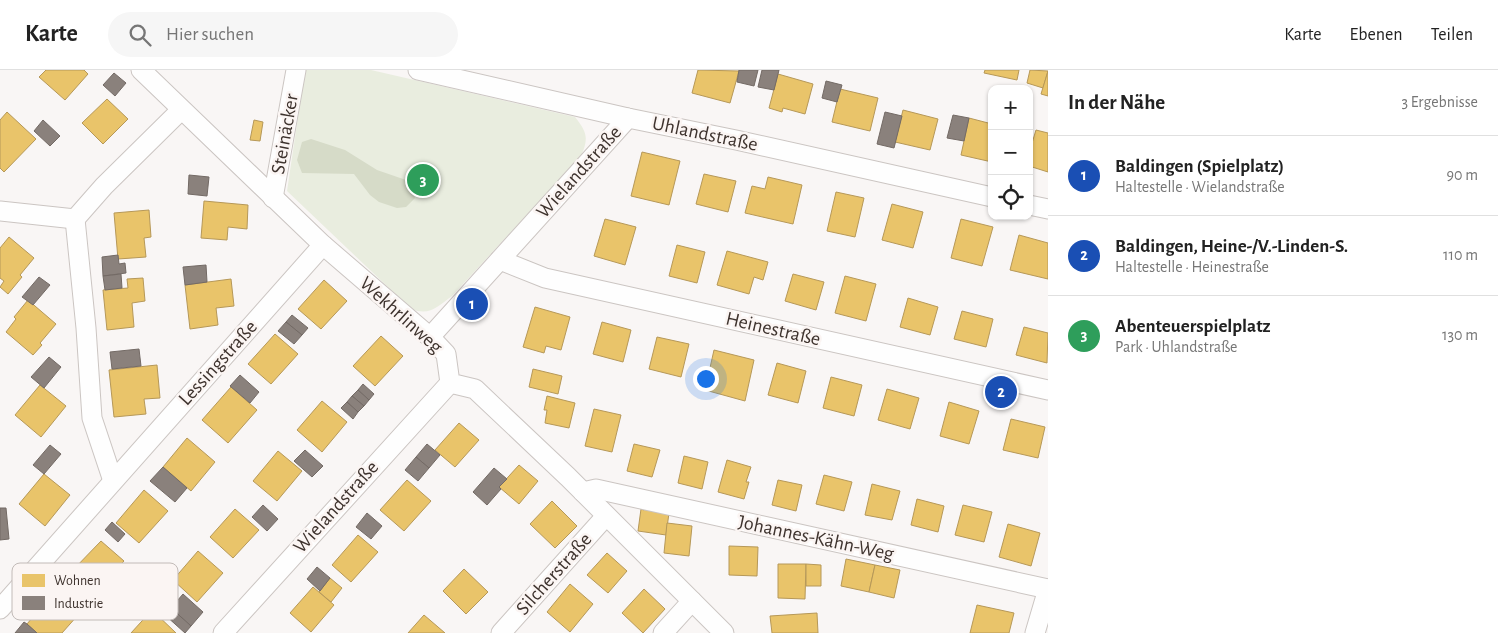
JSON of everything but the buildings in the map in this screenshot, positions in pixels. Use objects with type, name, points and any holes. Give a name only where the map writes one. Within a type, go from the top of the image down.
[{"type":"street","name":"Wekhrlinweg","points":[[141,70],[323,245],[430,337],[446,354],[450,383]]},
{"type":"street","name":"Steinäcker","points":[[273,198],[296,70]]},
{"type":"street","name":"Uhlandstraße","points":[[418,70],[628,118],[988,196]]},
{"type":"street","points":[[113,480],[92,418],[86,328],[75,219],[104,186],[182,110]]},
{"type":"street","name":"Wielandstraße","points":[[430,337],[628,118]]},
{"type":"street","points":[[1033,206],[1048,209]]},
{"type":"street","points":[[0,211],[75,219]]},
{"type":"street","name":"Lessingstraße","points":[[40,563],[323,245]]},
{"type":"street","name":"Heinestraße","points":[[500,260],[545,278],[1048,390]]},
{"type":"street","points":[[450,383],[475,389],[583,492],[724,633]]},
{"type":"street","name":"Wielandstraße","points":[[223,633],[450,383]]},
{"type":"street","name":"Johannes-Kähn-Weg","points":[[583,492],[596,489],[1048,589]]},
{"type":"street","name":"Silcherstraße","points":[[502,633],[606,516]]},
{"type":"street","points":[[1035,633],[1048,589]]},
{"type":"street","name":"Lessingstraße","points":[[0,609],[12,595]]},
{"type":"street","points":[[663,633],[692,601]]},
{"type":"shaded area","points":[[305,70],[371,70],[575,117],[586,135],[585,144],[581,156],[452,296],[433,309],[418,311],[411,309],[287,191]]},
{"type":"green space","points":[[311,139],[345,150],[377,170],[406,180],[415,198],[406,207],[397,208],[379,202],[370,195],[354,174],[302,173],[297,160],[302,142]]},
{"type":"place","name":"Abenteuerspielplatz","points":[[423,180]]},
{"type":"place","name":"Baldingen (Spielplatz)","points":[[472,304]]},
{"type":"place","name":"Baldingen, Heine-/V.-Linden-S.","points":[[1001,392]]}]
